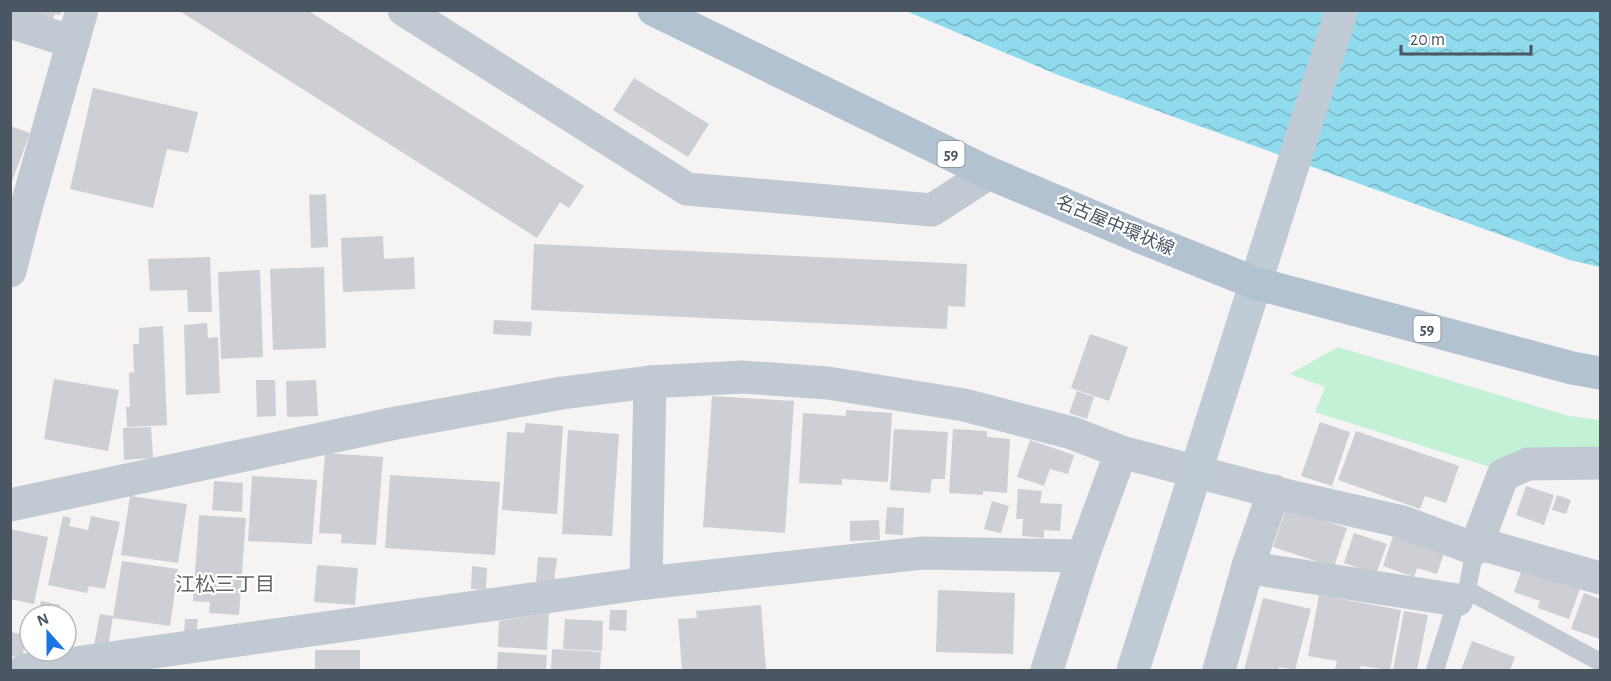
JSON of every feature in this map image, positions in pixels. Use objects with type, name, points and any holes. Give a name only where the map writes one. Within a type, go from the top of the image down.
[{"type":"main road","name":"名古屋中環状線","points":[[654,10],[989,173],[1255,283],[1600,374]]},
{"type":"street","points":[[10,272],[81,10]]},
{"type":"street","points":[[404,10],[687,189],[932,210],[989,173]]},
{"type":"street","points":[[1132,670],[1342,10]]},
{"type":"street","points":[[10,22],[73,42]]},
{"type":"street","points":[[10,505],[396,423],[562,393],[650,382],[742,377],[839,385],[964,405],[1072,434],[1121,452],[1403,522],[1476,546],[1600,578]]},
{"type":"street","points":[[646,583],[650,382]]},
{"type":"street","points":[[1047,670],[1083,556],[1121,452]]},
{"type":"street","points":[[1476,546],[1503,476],[1528,464],[1600,463]]},
{"type":"street","points":[[1219,670],[1248,566],[1274,491]]},
{"type":"street","points":[[25,670],[646,583],[923,553],[1083,556]]},
{"type":"street","points":[[1248,566],[1264,570],[1462,595]]},
{"type":"lane","points":[[1435,670],[1462,595],[1476,546]]},
{"type":"lane","points":[[1462,595],[1600,662]]},
{"type":"green space","points":[[1338,347],[1569,416],[1600,420],[1600,449],[1496,469],[1315,412],[1325,387],[1290,374]]},
{"type":"water","points":[[906,11],[1600,11],[1600,267],[1570,260],[1058,75]]},
{"type":"building","points":[[62,10],[60,15],[55,14],[51,23],[20,11]]},
{"type":"building","points":[[178,10],[307,10],[584,186],[569,208],[560,202],[537,238]]},
{"type":"building","points":[[634,78],[709,124],[688,157],[613,110]]},
{"type":"building","points":[[93,88],[198,112],[188,153],[167,149],[153,208],[70,189]]},
{"type":"building","points":[[10,126],[30,133],[11,184],[10,184]]},
{"type":"building","points":[[326,194],[328,247],[311,248],[309,195]]},
{"type":"building","points":[[383,236],[384,259],[414,257],[415,289],[343,292],[341,238]]},
{"type":"building","points":[[534,244],[967,264],[965,307],[948,306],[947,329],[531,310]]},
{"type":"building","points":[[210,257],[212,312],[188,312],[187,290],[150,291],[148,259]]},
{"type":"building","points":[[324,267],[326,348],[273,350],[270,269]]},
{"type":"building","points":[[260,270],[263,357],[221,359],[218,272]]},
{"type":"building","points":[[494,320],[532,322],[531,336],[493,334]]},
{"type":"building","points":[[207,323],[208,338],[218,337],[220,393],[186,395],[184,325]]},
{"type":"building","points":[[163,326],[167,425],[127,427],[126,407],[130,407],[129,373],[134,372],[133,344],[139,344],[139,328]]},
{"type":"building","points":[[1090,334],[1128,347],[1109,401],[1071,388]]},
{"type":"building","points":[[54,379],[119,390],[108,451],[44,439]]},
{"type":"building","points":[[256,380],[275,380],[276,416],[257,417]]},
{"type":"building","points":[[316,380],[318,416],[287,417],[286,381]]},
{"type":"building","points":[[1077,391],[1094,397],[1087,419],[1069,413]]},
{"type":"building","points":[[712,396],[794,401],[785,533],[703,527]]},
{"type":"building","points":[[846,410],[892,413],[888,482],[842,479],[842,485],[799,483],[803,413],[846,416]]},
{"type":"building","points":[[1320,422],[1350,432],[1332,486],[1301,476]]},
{"type":"building","points":[[526,423],[563,426],[557,514],[502,510],[507,432],[524,433]]},
{"type":"building","points":[[151,427],[153,458],[124,460],[123,428]]},
{"type":"building","points":[[894,429],[948,432],[945,479],[932,479],[930,493],[890,490]]},
{"type":"building","points":[[953,429],[987,431],[987,437],[1010,439],[1007,493],[983,491],[983,495],[949,493]]},
{"type":"building","points":[[568,430],[619,434],[612,536],[562,534]]},
{"type":"building","points":[[1356,431],[1459,466],[1446,503],[1425,496],[1420,509],[1338,480]]},
{"type":"building","points":[[1030,440],[1074,455],[1068,474],[1050,469],[1044,486],[1017,477]]},
{"type":"building","points":[[325,453],[383,457],[376,545],[341,543],[342,534],[319,533]]},
{"type":"building","points":[[390,475],[500,482],[495,555],[385,548]]},
{"type":"building","points":[[252,476],[317,480],[312,544],[248,541]]},
{"type":"building","points":[[214,481],[243,483],[242,512],[212,510]]},
{"type":"building","points":[[1526,486],[1554,495],[1544,525],[1516,515]]},
{"type":"building","points":[[1018,489],[1042,491],[1040,503],[1062,504],[1060,531],[1044,530],[1044,538],[1022,536],[1023,519],[1016,519]]},
{"type":"building","points":[[1557,495],[1571,500],[1566,514],[1552,510]]},
{"type":"building","points":[[130,496],[187,504],[178,563],[121,555]]},
{"type":"building","points":[[992,501],[1009,506],[1001,533],[984,529]]},
{"type":"building","points":[[887,507],[904,508],[903,535],[885,534]]},
{"type":"building","points":[[1286,508],[1347,528],[1334,567],[1273,547]]},
{"type":"building","points":[[199,515],[246,518],[239,615],[209,613],[210,602],[193,601]]},
{"type":"building","points":[[63,516],[71,518],[69,526],[88,530],[91,516],[120,522],[105,589],[89,586],[87,593],[48,585]]},
{"type":"building","points":[[879,520],[880,540],[850,541],[850,521]]},
{"type":"building","points":[[10,529],[48,537],[34,603],[10,599]]},
{"type":"building","points":[[1354,533],[1387,544],[1376,574],[1344,563]]},
{"type":"building","points":[[1394,533],[1445,550],[1437,574],[1417,568],[1414,577],[1383,566]]},
{"type":"building","points":[[538,557],[557,558],[554,583],[536,583]]},
{"type":"building","points":[[122,561],[178,569],[170,626],[113,618]]},
{"type":"building","points":[[317,565],[358,568],[355,605],[314,602]]},
{"type":"building","points":[[472,566],[487,568],[486,590],[471,589]]},
{"type":"building","points":[[1523,566],[1581,586],[1569,619],[1538,608],[1540,601],[1514,592]]},
{"type":"building","points":[[938,590],[1015,593],[1013,654],[936,652]]},
{"type":"building","points":[[1584,593],[1600,599],[1600,639],[1571,629]]},
{"type":"building","points":[[1319,595],[1401,610],[1390,670],[1361,666],[1360,670],[1335,669],[1337,661],[1308,656]]},
{"type":"building","points":[[1263,598],[1311,609],[1295,670],[1279,667],[1278,670],[1244,670]]},
{"type":"building","points":[[761,605],[766,670],[682,670],[678,619],[697,618],[696,611]]},
{"type":"building","points":[[610,610],[627,610],[626,631],[609,630]]},
{"type":"building","points":[[1404,611],[1428,615],[1417,670],[1393,670]]},
{"type":"building","points":[[549,613],[547,650],[498,647],[499,621]]},
{"type":"building","points":[[100,614],[113,616],[108,647],[94,645]]},
{"type":"building","points":[[185,619],[198,619],[196,635],[184,634]]},
{"type":"building","points":[[565,619],[603,621],[602,651],[563,649]]},
{"type":"building","points":[[11,632],[18,633],[18,657],[10,656]]},
{"type":"building","points":[[1472,641],[1515,657],[1510,670],[1461,670]]},
{"type":"building","points":[[552,649],[601,652],[600,670],[551,670]]},
{"type":"building","points":[[315,650],[360,650],[360,670],[315,670]]},
{"type":"building","points":[[498,652],[547,655],[546,670],[497,670]]},
{"type":"district","name":"江松三丁目","points":[[225,585]]}]
